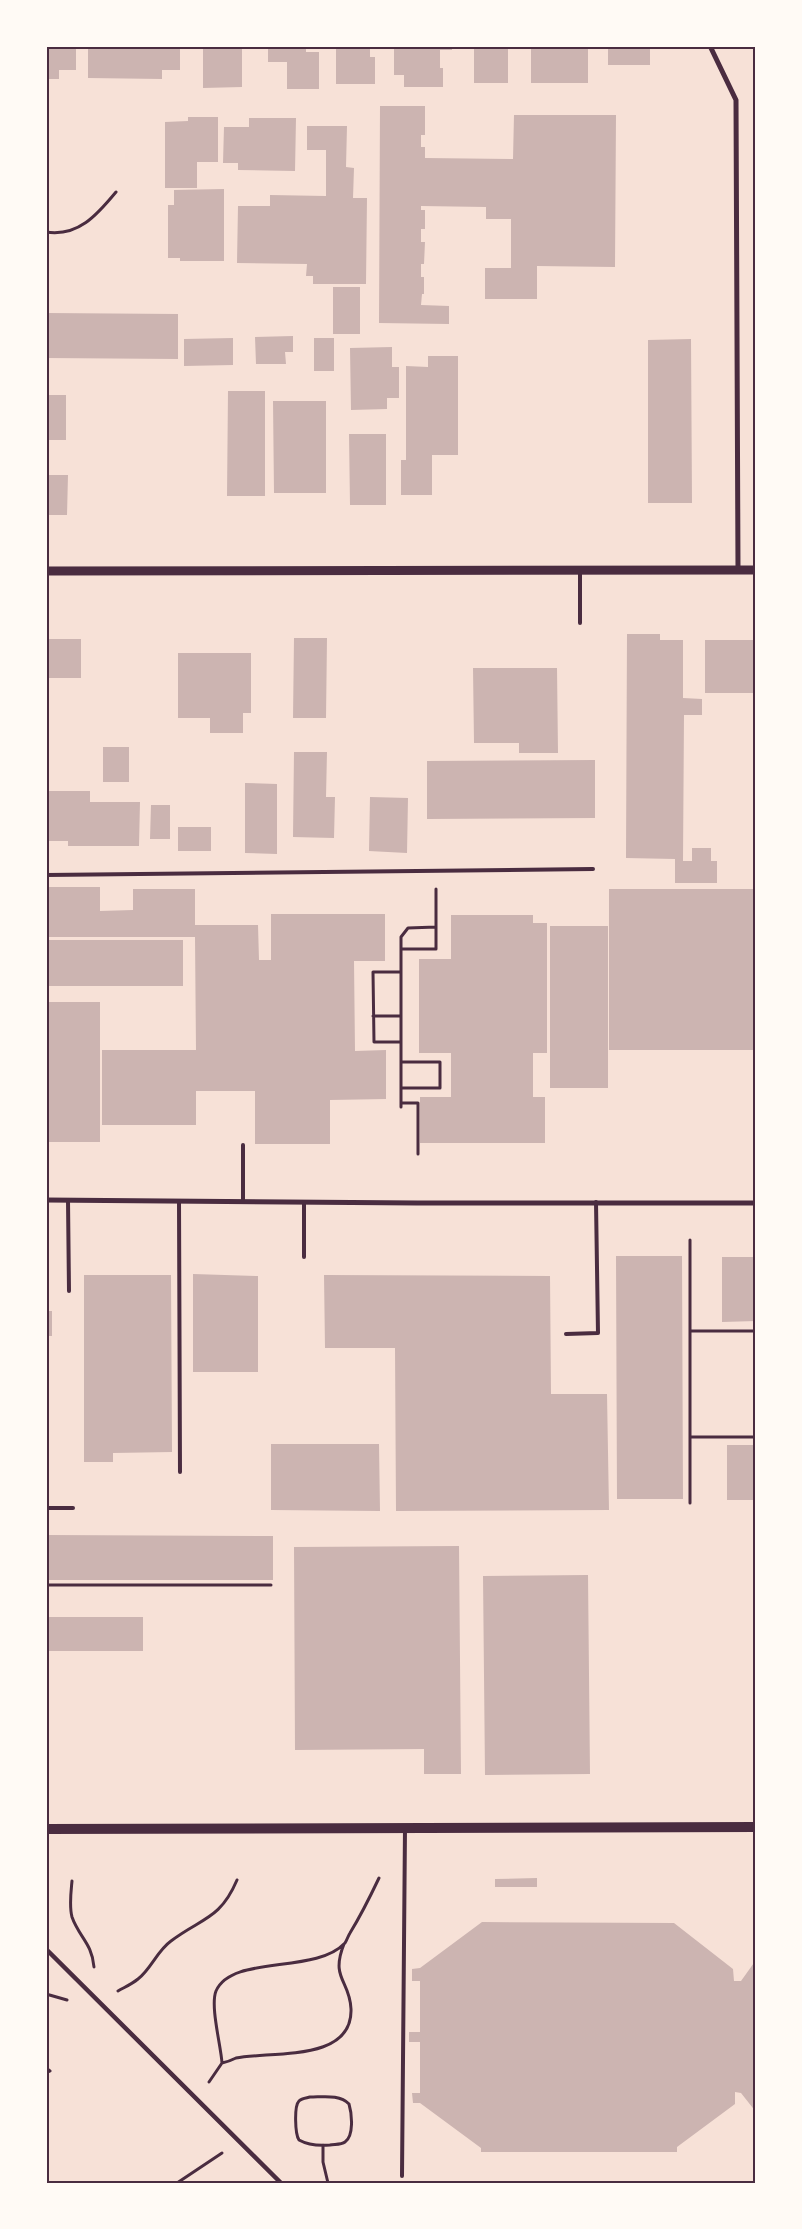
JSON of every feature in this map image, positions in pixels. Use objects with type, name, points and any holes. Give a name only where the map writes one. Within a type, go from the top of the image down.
[{"type":"main road","points":[[46,1829],[756,1827]]},
{"type":"street","points":[[710,46],[736,100],[738,570]]},
{"type":"street","points":[[46,570],[756,570]]},
{"type":"street","points":[[46,1200],[756,1203]]},
{"type":"street","points":[[46,1949],[281,2183]]},
{"type":"lane","points":[[580,570],[580,623]]},
{"type":"lane","points":[[46,875],[593,869]]},
{"type":"lane","points":[[242,1145],[242,1201]]},
{"type":"lane","points":[[68,1200],[69,1290]]},
{"type":"lane","points":[[179,1201],[180,1472]]},
{"type":"lane","points":[[304,1202],[304,1256]]},
{"type":"lane","points":[[566,1334],[598,1333],[596,1202]]},
{"type":"lane","points":[[46,1508],[73,1508]]},
{"type":"lane","points":[[402,2176],[405,1828]]},
{"type":"path","points":[[46,232],[67,233],[81,226],[100,211],[116,192]]},
{"type":"path","points":[[401,949],[436,949],[436,871]]},
{"type":"path","points":[[418,1154],[418,1103],[401,1105],[401,937],[408,928],[436,927]]},
{"type":"path","points":[[401,972],[373,972],[374,1042],[401,1042]]},
{"type":"path","points":[[373,1016],[401,1016]]},
{"type":"path","points":[[401,1062],[440,1062],[440,1088],[401,1088]]},
{"type":"path","points":[[690,1240],[690,1503]]},
{"type":"path","points":[[690,1331],[756,1331]]},
{"type":"path","points":[[690,1437],[756,1437]]},
{"type":"path","points":[[46,1585],[271,1585]]},
{"type":"path","points":[[195,2097],[222,2063],[237,2058],[307,2052],[322,2048],[338,2038],[344,2031],[352,2012],[339,1970],[338,1959],[344,1943],[361,1917],[379,1878]]},
{"type":"path","points":[[72,1881],[71,1914],[74,1923],[90,1946],[101,2002],[139,1979],[170,1941],[205,1921],[220,1908],[232,1893],[238,1880]]},
{"type":"path","points":[[222,2063],[214,2005],[216,1992],[222,1981],[238,1972],[296,1963],[325,1955],[344,1943]]},
{"type":"path","points":[[46,2068],[50,2072],[46,2073]]},
{"type":"path","points":[[310,2097],[337,2097],[346,2100],[351,2109],[351,2134],[343,2144],[323,2145],[305,2144],[297,2137],[298,2102],[310,2097]]},
{"type":"path","points":[[177,2183],[216,2158],[237,2139]]},
{"type":"path","points":[[323,2145],[323,2162],[328,2183]]},
{"type":"building","points":[[46,46],[76,46],[76,70],[59,70],[59,79],[46,79]]},
{"type":"building","points":[[88,46],[180,46],[180,70],[162,70],[162,79],[88,78]]},
{"type":"building","points":[[203,46],[242,46],[242,87],[203,88]]},
{"type":"building","points":[[268,46],[306,46],[306,52],[319,52],[319,89],[287,89],[287,62],[268,62]]},
{"type":"building","points":[[336,46],[370,46],[370,57],[375,57],[375,84],[336,84]]},
{"type":"building","points":[[394,46],[452,46],[452,50],[440,50],[440,68],[443,68],[443,87],[404,87],[404,75],[394,75]]},
{"type":"building","points":[[474,46],[508,46],[508,83],[474,83]]},
{"type":"building","points":[[531,46],[588,46],[588,83],[531,83]]},
{"type":"building","points":[[608,46],[650,46],[650,65],[608,65]]},
{"type":"building","points":[[380,106],[425,106],[425,135],[421,135],[421,147],[425,147],[425,158],[513,159],[514,115],[616,115],[615,267],[537,266],[537,299],[485,299],[485,268],[511,268],[511,219],[486,219],[486,207],[421,206],[421,210],[425,210],[425,229],[421,229],[421,242],[425,242],[424,264],[421,264],[421,277],[424,277],[424,294],[422,294],[421,305],[449,306],[449,324],[379,323]]},
{"type":"building","points":[[188,117],[218,117],[218,162],[197,162],[197,188],[165,188],[165,122],[188,121]]},
{"type":"building","points":[[249,118],[296,118],[295,171],[238,170],[238,163],[223,163],[224,127],[249,127]]},
{"type":"building","points":[[307,126],[347,126],[346,167],[354,168],[353,198],[367,198],[366,284],[313,284],[313,276],[306,276],[307,264],[237,263],[238,206],[270,206],[270,195],[326,196],[326,150],[307,150]]},
{"type":"building","points":[[224,189],[224,261],[180,261],[180,258],[168,258],[168,205],[174,205],[174,190]]},
{"type":"building","points":[[333,287],[360,287],[360,334],[333,334]]},
{"type":"building","points":[[46,313],[178,314],[178,359],[46,358]]},
{"type":"building","points":[[293,336],[293,352],[285,352],[286,364],[256,364],[255,337]]},
{"type":"building","points":[[233,338],[233,365],[184,366],[184,339]]},
{"type":"building","points":[[314,338],[334,338],[334,371],[314,371]]},
{"type":"building","points":[[691,339],[692,503],[648,503],[648,340]]},
{"type":"building","points":[[392,347],[392,367],[399,367],[399,398],[387,398],[387,409],[351,410],[350,348]]},
{"type":"building","points":[[428,356],[458,356],[458,455],[432,455],[432,495],[401,495],[401,460],[406,460],[406,366],[428,367]]},
{"type":"building","points":[[228,391],[265,391],[265,496],[227,496]]},
{"type":"building","points":[[46,395],[66,395],[66,440],[46,440]]},
{"type":"building","points":[[273,401],[326,401],[326,493],[274,493]]},
{"type":"building","points":[[349,434],[386,434],[386,505],[350,505]]},
{"type":"building","points":[[46,475],[68,475],[67,515],[46,515]]},
{"type":"building","points":[[627,634],[660,634],[660,640],[683,640],[683,698],[702,699],[702,715],[684,715],[683,861],[692,861],[692,848],[711,848],[711,861],[717,861],[717,883],[675,883],[675,859],[626,858]]},
{"type":"building","points":[[294,638],[327,638],[326,718],[293,718]]},
{"type":"building","points":[[46,639],[81,639],[81,678],[46,678]]},
{"type":"building","points":[[705,640],[756,640],[756,693],[705,693]]},
{"type":"building","points":[[178,653],[251,653],[251,713],[243,713],[243,733],[210,733],[210,718],[178,718]]},
{"type":"building","points":[[473,668],[557,668],[558,753],[519,753],[519,743],[474,743]]},
{"type":"building","points":[[103,747],[129,747],[129,782],[103,782]]},
{"type":"building","points":[[294,752],[327,752],[326,797],[335,797],[334,838],[293,837]]},
{"type":"building","points":[[595,760],[595,818],[427,819],[427,761]]},
{"type":"building","points":[[245,783],[277,784],[277,854],[245,853]]},
{"type":"building","points":[[46,791],[90,791],[90,802],[140,802],[139,846],[68,846],[68,841],[46,841]]},
{"type":"building","points":[[370,797],[408,798],[407,853],[369,851]]},
{"type":"building","points":[[151,805],[170,805],[170,839],[150,839]]},
{"type":"building","points":[[178,827],[211,827],[211,851],[178,851]]},
{"type":"building","points":[[46,887],[100,887],[100,911],[133,910],[133,889],[195,889],[195,925],[258,925],[259,960],[271,960],[271,914],[385,914],[385,961],[354,961],[355,1051],[386,1050],[386,1099],[330,1100],[330,1144],[255,1144],[255,1091],[196,1091],[196,1125],[102,1125],[102,1050],[196,1050],[195,937],[46,937]]},
{"type":"building","points":[[609,889],[756,889],[756,1050],[609,1050]]},
{"type":"building","points":[[451,915],[533,915],[533,923],[547,923],[547,1053],[533,1053],[533,1097],[545,1097],[545,1143],[420,1143],[420,1097],[451,1097],[451,1053],[419,1053],[419,959],[451,959]]},
{"type":"building","points":[[550,926],[608,926],[608,1088],[550,1088]]},
{"type":"building","points":[[46,940],[183,940],[183,986],[46,986]]},
{"type":"building","points":[[46,1002],[100,1002],[100,1142],[46,1142]]},
{"type":"building","points":[[616,1256],[682,1256],[683,1499],[617,1499]]},
{"type":"building","points":[[722,1257],[756,1257],[756,1321],[722,1322]]},
{"type":"building","points":[[193,1274],[258,1276],[258,1372],[193,1372]]},
{"type":"building","points":[[84,1275],[171,1275],[172,1452],[113,1453],[113,1462],[84,1462]]},
{"type":"building","points":[[324,1275],[550,1276],[551,1394],[607,1394],[609,1510],[396,1511],[395,1348],[325,1348]]},
{"type":"building","points":[[46,1311],[52,1311],[52,1336],[49,1336],[48,1431],[46,1431]]},
{"type":"building","points":[[271,1444],[379,1444],[380,1511],[271,1510]]},
{"type":"building","points":[[727,1445],[756,1445],[756,1500],[727,1500]]},
{"type":"building","points":[[49,1535],[273,1536],[273,1580],[49,1580]]},
{"type":"building","points":[[459,1546],[461,1774],[424,1774],[424,1749],[295,1750],[294,1547]]},
{"type":"building","points":[[588,1575],[590,1774],[485,1775],[483,1576]]},
{"type":"building","points":[[46,1617],[143,1617],[143,1651],[46,1651]]},
{"type":"building","points":[[537,1878],[537,1887],[495,1887],[495,1879]]},
{"type":"building","points":[[482,1922],[674,1923],[733,1969],[734,1981],[741,1981],[756,1960],[756,2112],[741,2093],[735,2092],[735,2104],[677,2147],[677,2152],[481,2152],[481,2148],[420,2103],[413,2103],[412,2093],[420,2093],[420,2042],[409,2042],[409,2032],[420,2032],[420,1981],[412,1981],[412,1969],[420,1968]]}]
